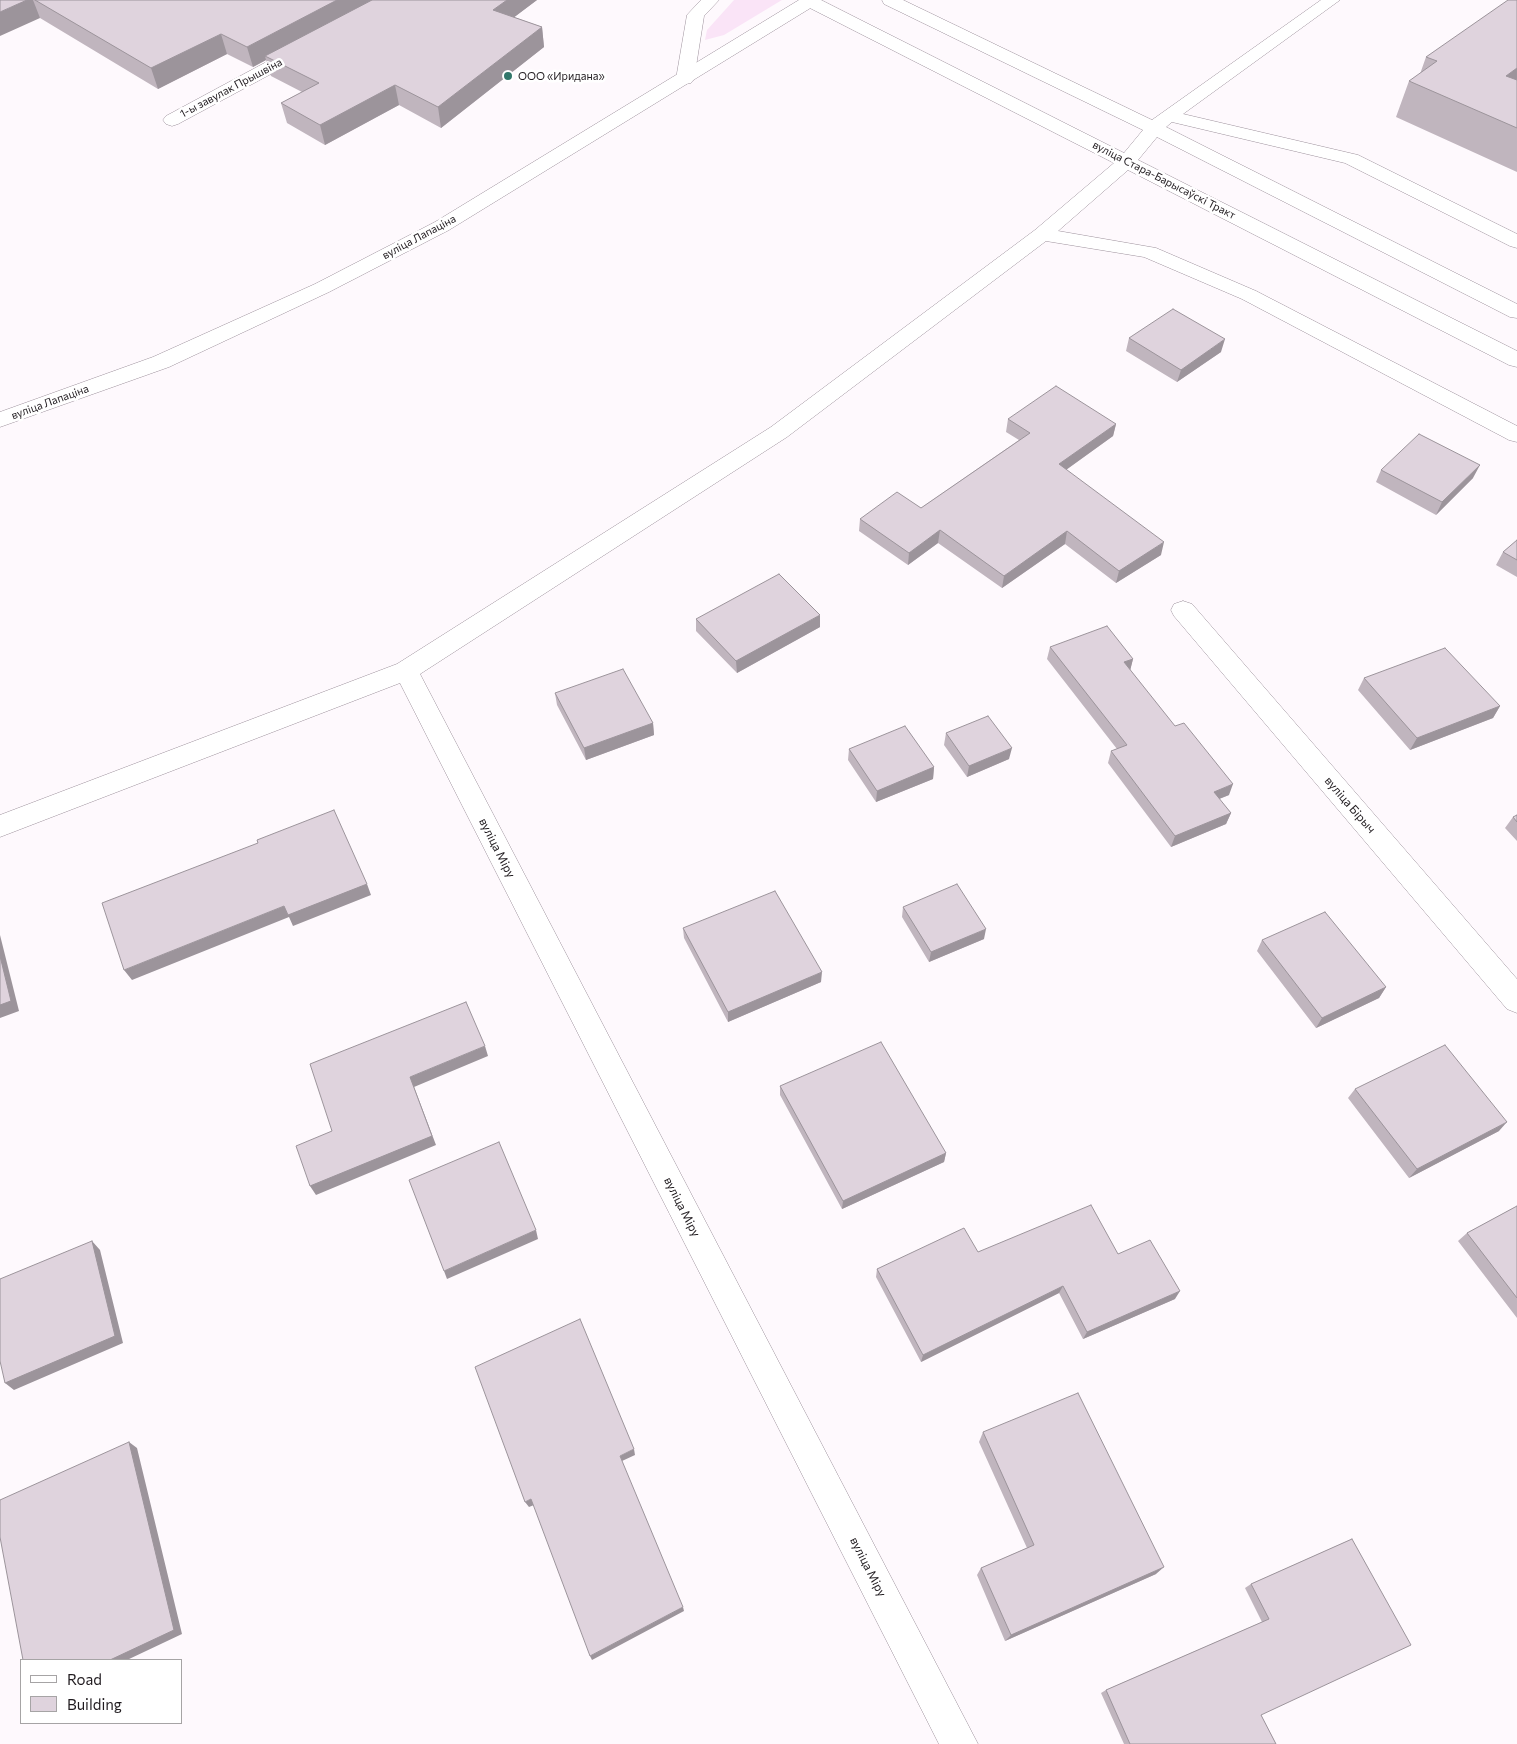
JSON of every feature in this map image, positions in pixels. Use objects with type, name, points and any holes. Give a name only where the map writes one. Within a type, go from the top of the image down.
[{"type":"street","points":[[685,79],[696,15],[711,0]]},
{"type":"street","name":"вуліца Лапаціна","points":[[0,420],[161,362],[322,288],[442,226],[685,79],[810,0]]},
{"type":"street","name":"вуліца Стара-Барысаўскі Тракт","points":[[810,0],[1517,360]]},
{"type":"street","points":[[890,0],[1161,122],[1517,312]]},
{"type":"street","points":[[0,826],[406,671],[778,432],[1042,234],[1128,161],[1161,122],[1332,0]]},
{"type":"street","name":"1-ы завулак Прышвіна","points":[[172,120],[318,42]]},
{"type":"street","points":[[1161,122],[1350,159],[1517,242]]},
{"type":"street","points":[[1042,234],[1149,252],[1249,295],[1517,435]]},
{"type":"street","name":"вуліца Бірыч","points":[[1183,610],[1517,1000]]},
{"type":"street","name":"вуліца Міру","points":[[406,671],[959,1744]]},
{"type":"shaded area","points":[[734,0],[782,0],[724,35],[705,40],[707,30]]},
{"type":"building","points":[[0,0],[27,0],[0,12]]},
{"type":"building","points":[[35,0],[337,0],[247,47],[221,34],[151,68]]},
{"type":"building","points":[[372,0],[507,0],[493,10],[542,27],[438,107],[395,85],[320,125],[281,103],[319,83],[265,56]]},
{"type":"building","points":[[1508,0],[1517,0],[1517,68],[1506,76],[1517,80],[1517,128],[1409,81],[1437,61],[1426,57]]},
{"type":"building","points":[[1173,309],[1225,339],[1181,370],[1129,338]]},
{"type":"building","points":[[1056,386],[1116,424],[1059,464],[1164,542],[1119,571],[1067,531],[1004,576],[940,530],[909,553],[860,519],[897,492],[921,508],[1030,433],[1008,419]]},
{"type":"building","points":[[1419,434],[1480,465],[1442,502],[1381,470]]},
{"type":"building","points":[[1517,540],[1517,560],[1503,552]]},
{"type":"building","points":[[779,574],[820,615],[736,661],[696,619]]},
{"type":"building","points":[[1107,626],[1133,659],[1124,662],[1175,726],[1184,723],[1233,784],[1214,792],[1231,813],[1175,836],[1111,751],[1127,745],[1050,647]]},
{"type":"building","points":[[1445,648],[1500,706],[1417,738],[1364,678]]},
{"type":"building","points":[[623,669],[653,723],[584,748],[555,693]]},
{"type":"building","points":[[988,716],[1012,748],[969,766],[946,733]]},
{"type":"building","points":[[905,726],[934,767],[877,791],[849,749]]},
{"type":"building","points":[[334,810],[367,884],[288,915],[284,906],[124,970],[102,903],[258,843],[257,840]]},
{"type":"building","points":[[957,884],[986,929],[931,952],[903,907]]},
{"type":"building","points":[[775,891],[822,972],[728,1012],[683,928]]},
{"type":"building","points":[[1325,912],[1386,987],[1322,1018],[1262,940]]},
{"type":"building","points":[[0,956],[11,1001],[0,1005]]},
{"type":"building","points":[[466,1002],[485,1046],[410,1077],[432,1136],[310,1186],[296,1146],[332,1131],[310,1064]]},
{"type":"building","points":[[881,1042],[946,1153],[843,1201],[780,1086]]},
{"type":"building","points":[[1445,1045],[1507,1122],[1417,1169],[1355,1089]]},
{"type":"building","points":[[499,1142],[536,1230],[444,1271],[409,1180]]},
{"type":"building","points":[[1091,1205],[1118,1254],[1150,1240],[1180,1291],[1087,1332],[1063,1286],[923,1355],[877,1269],[964,1228],[978,1252]]},
{"type":"building","points":[[1517,1206],[1517,1298],[1467,1233]]},
{"type":"building","points":[[92,1241],[115,1336],[5,1383],[0,1361],[0,1279]]},
{"type":"building","points":[[580,1319],[634,1449],[620,1456],[683,1607],[590,1656],[531,1499],[525,1502],[475,1367]]},
{"type":"building","points":[[1078,1393],[1164,1567],[1011,1635],[981,1568],[1034,1545],[983,1432]]},
{"type":"building","points":[[129,1442],[174,1630],[112,1659],[23,1659],[0,1537],[0,1500]]},
{"type":"building","points":[[1352,1539],[1411,1645],[1261,1715],[1276,1744],[1130,1744],[1106,1690],[1269,1619],[1251,1584]]},
{"type":"place","name":"ООО «Иридана»","points":[[508,76]]}]
